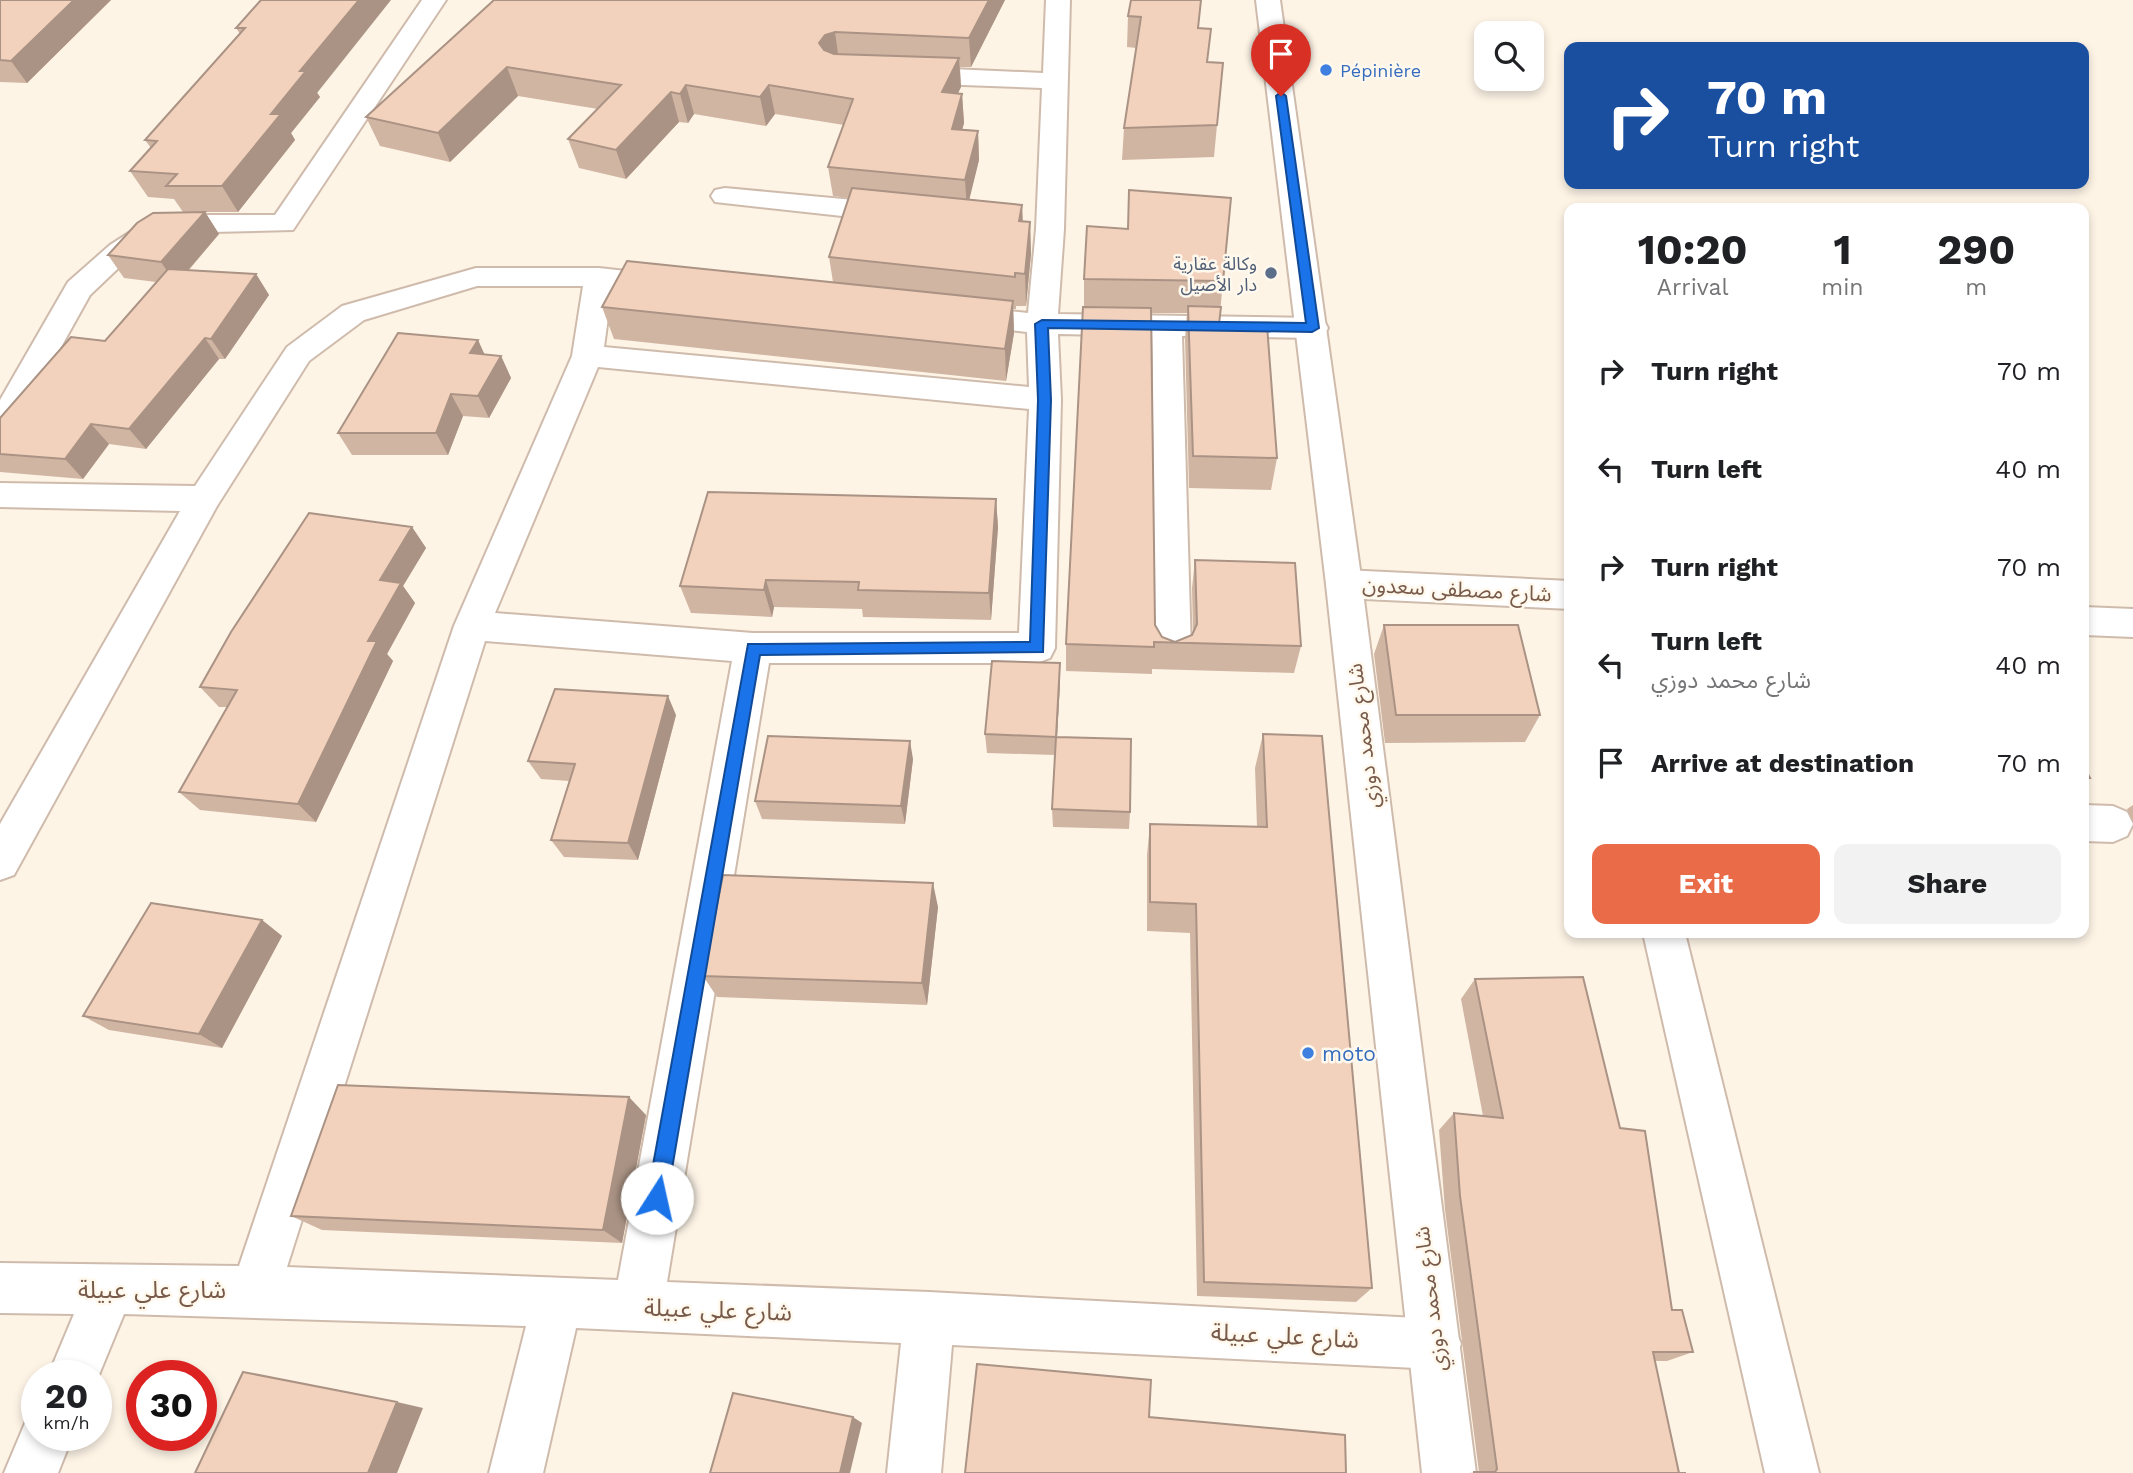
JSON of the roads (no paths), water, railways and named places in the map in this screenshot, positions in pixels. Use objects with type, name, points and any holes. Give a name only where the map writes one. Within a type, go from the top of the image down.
[{"type":"street","points":[[0,429],[78,289],[120,251],[162,224],[283,224],[434,0]]},
{"type":"street","points":[[472,626],[753,649],[1037,648],[1045,400],[1037,227],[1055,81],[1058,0]]},
{"type":"street","name":"شارع محمد دوزي","points":[[1268,0],[1344,584],[1436,1344],[1449,1473]]},
{"type":"street","points":[[880,74],[1055,81]]},
{"type":"street","points":[[725,196],[928,216]]},
{"type":"street","points":[[0,862],[204,499],[298,354],[353,313],[475,277],[599,277],[696,287]]},
{"type":"street","points":[[255,1291],[472,626],[587,356],[599,277]]},
{"type":"street","points":[[931,312],[1042,324],[1312,328]]},
{"type":"street","points":[[1167,327],[1173,651]]},
{"type":"street","points":[[587,356],[1045,400]]},
{"type":"street","points":[[0,495],[204,499]]},
{"type":"street","name":"شارع مصطفى سعدون","points":[[1344,584],[1564,595]]},
{"type":"street","points":[[2089,621],[2133,623]]},
{"type":"street","points":[[638,1308],[753,649]]},
{"type":"street","points":[[1665,938],[1792,1473]]},
{"type":"street","name":"شارع علي عبيلة","points":[[0,1288],[255,1291],[638,1308],[929,1317],[1436,1344]]},
{"type":"street","points":[[80,1360],[108,1291]]},
{"type":"street","points":[[516,1473],[557,1304]]},
{"type":"street","points":[[914,1473],[929,1317]]},
{"type":"street","points":[[31,1473],[40,1451]]},
{"type":"place","name":"Pépinière","points":[[1326,70]]},
{"type":"place","name":"وكالة عقارية دار الأصيل","points":[[1271,273]]},
{"type":"place","name":"moto","points":[[1308,1053]]}]
